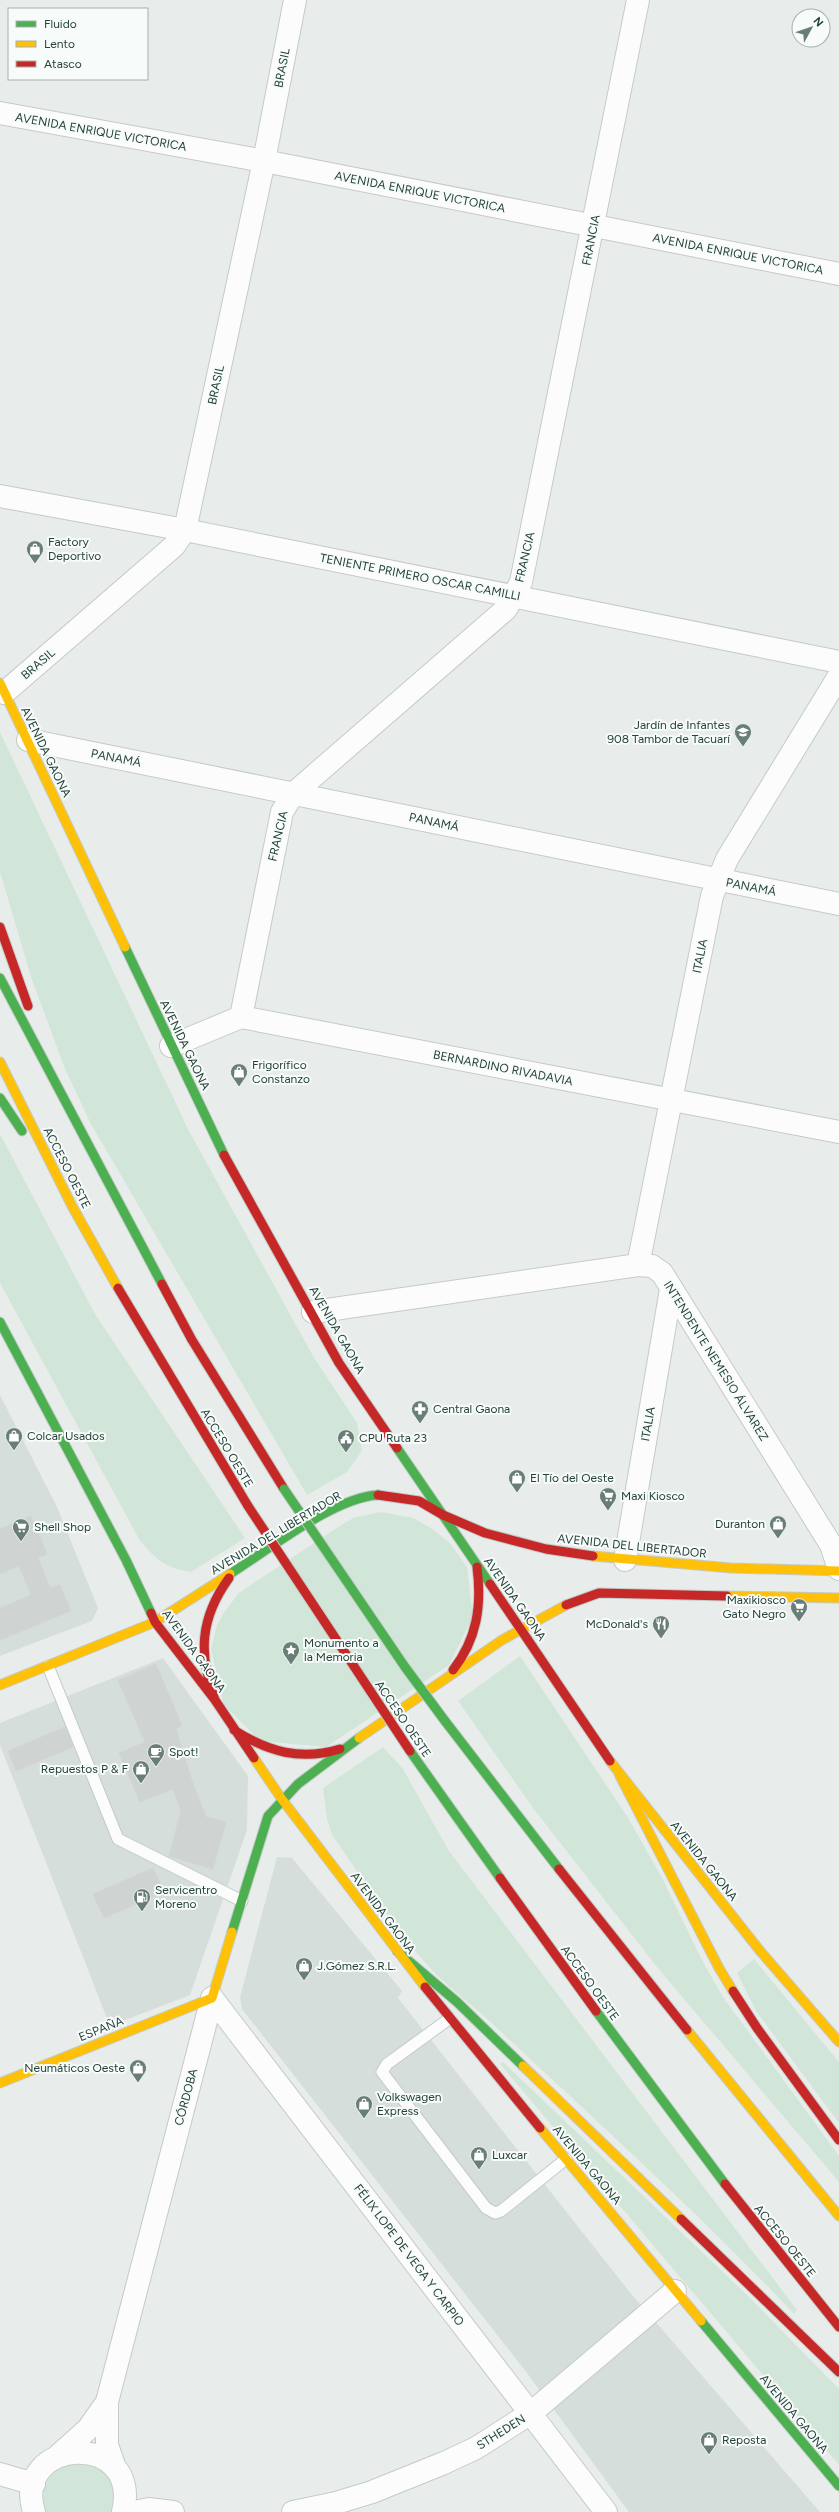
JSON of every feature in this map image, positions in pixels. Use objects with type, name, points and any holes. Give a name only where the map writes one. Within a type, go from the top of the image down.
[{"type":"main road","name":"AVENIDA GAONA","points":[[2,688],[28,740],[217,1142],[313,1312],[339,1363],[477,1566],[522,1629],[619,1774],[761,1952],[839,2042]]},
{"type":"main road","points":[[0,927],[32,1017],[72,1117]]},
{"type":"main road","points":[[0,978],[72,1117],[192,1340],[284,1489],[405,1667],[445,1721],[623,1954],[839,2216]]},
{"type":"main road","name":"ACCESO OESTE","points":[[0,1062],[72,1206],[131,1311],[248,1506],[410,1751],[497,1877],[638,2067],[738,2201],[839,2327]]},
{"type":"main road","points":[[0,1098],[72,1206]]},
{"type":"main road","name":"AVENIDA GAONA","points":[[0,1322],[126,1560],[156,1622],[214,1700],[281,1798],[449,2019],[839,2486]]},
{"type":"main road","name":"AVENIDA DEL LIBERTADOR","points":[[0,1685],[156,1622],[337,1506],[357,1498],[377,1496],[418,1501],[443,1515],[510,1541],[625,1560],[731,1568],[839,1570]]},
{"type":"main road","points":[[445,1680],[458,1665],[476,1628],[480,1608],[477,1566]]},
{"type":"main road","points":[[214,1700],[204,1671],[203,1640],[210,1610],[220,1589],[235,1571]]},
{"type":"main road","points":[[281,1798],[347,1747],[445,1680],[522,1629],[582,1597],[599,1593],[839,1598]]},
{"type":"main road","points":[[234,1730],[260,1746],[289,1754],[318,1755],[347,1747]]},
{"type":"main road","points":[[619,1774],[719,1968],[757,2028],[839,2140]]},
{"type":"main road","name":"CÓRDOBA","points":[[212,1998],[268,1816],[281,1798]]},
{"type":"main road","points":[[397,1950],[457,2002],[839,2372]]},
{"type":"main road","name":"ESPAÑA","points":[[0,2083],[212,1998]]},
{"type":"street","name":"BRASIL","points":[[2,688],[174,546],[186,530],[264,161],[295,0]]},
{"type":"street","name":"FRANCIA","points":[[241,1017],[282,812],[293,794],[506,609],[520,582],[594,226],[638,0]]},
{"type":"street","name":"AVENIDA ENRIQUE VICTORICA","points":[[0,113],[264,161],[839,274]]},
{"type":"street","name":"TENIENTE PRIMERO OSCAR CAMILLI","points":[[0,496],[186,530],[839,662]]},
{"type":"street","name":"ITALIA","points":[[638,1265],[670,1100],[712,896],[717,880],[727,860],[839,676]]},
{"type":"street","name":"PANAMÁ","points":[[28,740],[839,904]]},
{"type":"street","points":[[171,1046],[241,1017]]},
{"type":"street","name":"BERNARDINO RIVADAVIA","points":[[241,1017],[839,1132]]},
{"type":"street","name":"INTENDENTE NEMESIO ÁLVAREZ","points":[[313,1312],[638,1265],[652,1266],[662,1273],[831,1545],[839,1570]]},
{"type":"street","name":"ITALIA","points":[[625,1560],[671,1289]]},
{"type":"street","name":"CÓRDOBA","points":[[133,2507],[115,2468],[107,2445],[107,2402],[212,1998]]},
{"type":"street","name":"FÉLIX LOPE DE VEGA Y CARPIO","points":[[212,1998],[606,2512]]},
{"type":"street","name":"STHEDEN","points":[[293,2512],[336,2503],[365,2494],[444,2463],[476,2448],[531,2413],[675,2291]]},
{"type":"street","name":"CÓRDOBA","points":[[34,2484],[48,2462],[59,2456],[88,2429],[107,2402]]},
{"type":"street","points":[[59,2456],[74,2451],[89,2452],[103,2458],[115,2468]]},
{"type":"street","points":[[0,2474],[34,2484],[32,2495],[34,2512]]},
{"type":"street","points":[[133,2507],[173,2512]]},
{"type":"lane","points":[[48,1666],[118,1839],[242,1901]]},
{"type":"lane","points":[[449,2019],[387,2064],[382,2072],[486,2208],[495,2213],[501,2211],[566,2159]]},
{"type":"shaded area","points":[[0,1395],[57,1507],[98,1608],[92,1621],[0,1656]]},
{"type":"shaded area","name":"Servicentro Moreno","points":[[163,1658],[248,1776],[247,1830],[190,1995],[110,2026],[0,1745],[0,1723]]},
{"type":"shaded area","points":[[277,1857],[292,1858],[402,1991],[398,1998],[628,2290],[820,2512],[629,2512],[527,2373],[242,2009],[240,1997]]},
{"type":"green space","points":[[0,732],[189,1131],[313,1356],[357,1423],[362,1451],[347,1472],[307,1495],[91,1124],[65,1069],[32,980],[0,872]]},
{"type":"green space","points":[[0,1134],[95,1314],[245,1538],[191,1572],[174,1568],[162,1562],[140,1541],[0,1283]]},
{"type":"green space","points":[[381,1512],[413,1518],[431,1528],[449,1542],[467,1567],[473,1617],[449,1665],[326,1747],[260,1741],[224,1705],[211,1649],[217,1625],[223,1614],[238,1594],[249,1586],[353,1518]]},
{"type":"green space","points":[[520,1656],[627,1816],[661,1876],[704,1964],[723,1997],[839,2156],[839,2182],[657,1967],[533,1808],[458,1701]]},
{"type":"green space","points":[[383,1747],[403,1769],[449,1851],[797,2310],[794,2314],[722,2240],[648,2169],[490,2021],[439,1977],[396,1927],[332,1835],[327,1819],[323,1788]]},
{"type":"green space","points":[[754,1959],[839,2062],[839,2123],[756,2011],[737,1973]]},
{"type":"green space","points":[[503,2062],[748,2296],[839,2389],[839,2465],[500,2064]]},
{"type":"green space","points":[[80,2461],[99,2469],[109,2479],[113,2492],[113,2512],[44,2512],[44,2490],[48,2477],[59,2468]]},
{"type":"building","points":[[31,1516],[47,1554],[38,1558],[50,1588],[60,1585],[71,1611],[0,1640],[0,1608],[31,1595],[19,1566],[0,1574],[0,1529]]},
{"type":"building","points":[[156,1664],[182,1726],[176,1729],[192,1781],[206,1817],[226,1822],[213,1869],[169,1856],[181,1811],[173,1789],[140,1802],[119,1753],[145,1742],[118,1680]]},
{"type":"building","points":[[65,1727],[73,1747],[16,1771],[8,1751]]},
{"type":"building","points":[[153,1868],[164,1892],[104,1918],[93,1894]]},
{"type":"traffic: fast","points":[[125,947],[224,1155]]},
{"type":"traffic: fast","points":[[0,978],[162,1284]]},
{"type":"traffic: fast","points":[[0,1098],[22,1131]]},
{"type":"traffic: fast","points":[[0,1322],[126,1560],[151,1613]]},
{"type":"traffic: fast","points":[[397,1448],[490,1584]]},
{"type":"traffic: fast","points":[[284,1489],[405,1667],[445,1721]]},
{"type":"traffic: fast","points":[[230,1574],[302,1526],[322,1515],[361,1498],[378,1495]]},
{"type":"traffic: fast","points":[[445,1721],[559,1869]]},
{"type":"traffic: fast","points":[[232,1932],[268,1816],[298,1784],[359,1738]]},
{"type":"traffic: fast","points":[[410,1751],[500,1878]]},
{"type":"traffic: fast","points":[[397,1951],[457,2002],[523,2066]]},
{"type":"traffic: fast","points":[[596,2011],[725,2184]]},
{"type":"traffic: fast","points":[[701,2321],[839,2486]]},
{"type":"traffic: slow","points":[[0,683],[125,947]]},
{"type":"traffic: slow","points":[[0,1062],[72,1206],[118,1288]]},
{"type":"traffic: slow","points":[[593,1556],[731,1568],[839,1571]]},
{"type":"traffic: slow","points":[[0,1685],[155,1622],[230,1574]]},
{"type":"traffic: slow","points":[[727,1596],[839,1598]]},
{"type":"traffic: slow","points":[[359,1738],[502,1640],[566,1605]]},
{"type":"traffic: slow","points":[[254,1758],[281,1798],[425,1987]]},
{"type":"traffic: slow","points":[[610,1761],[761,1952],[839,2042]]},
{"type":"traffic: slow","points":[[619,1774],[719,1968],[733,1991]]},
{"type":"traffic: slow","points":[[0,2083],[212,1998],[232,1932]]},
{"type":"traffic: slow","points":[[687,2030],[839,2216]]},
{"type":"traffic: slow","points":[[523,2066],[681,2219]]},
{"type":"traffic: slow","points":[[540,2128],[701,2321]]},
{"type":"traffic: jam","points":[[0,927],[28,1006]]},
{"type":"traffic: jam","points":[[224,1155],[339,1363],[397,1448]]},
{"type":"traffic: jam","points":[[162,1284],[192,1340],[284,1489]]},
{"type":"traffic: jam","points":[[118,1288],[248,1506]]},
{"type":"traffic: jam","points":[[378,1495],[419,1501],[443,1515],[485,1533],[546,1549],[593,1556]]},
{"type":"traffic: jam","points":[[248,1506],[410,1751]]},
{"type":"traffic: jam","points":[[453,1670],[468,1646],[476,1622],[479,1595],[477,1567]]},
{"type":"traffic: jam","points":[[215,1700],[206,1667],[204,1652],[205,1637],[207,1622],[212,1607],[229,1578]]},
{"type":"traffic: jam","points":[[490,1584],[610,1761]]},
{"type":"traffic: jam","points":[[566,1605],[599,1593],[727,1596]]},
{"type":"traffic: jam","points":[[151,1613],[155,1622],[215,1700],[254,1758]]},
{"type":"traffic: jam","points":[[234,1730],[259,1744],[285,1752],[312,1754],[326,1753],[340,1749]]},
{"type":"traffic: jam","points":[[559,1869],[687,2030]]},
{"type":"traffic: jam","points":[[500,1878],[596,2011]]},
{"type":"traffic: jam","points":[[425,1987],[540,2128]]},
{"type":"traffic: jam","points":[[733,1991],[757,2028],[839,2140]]},
{"type":"traffic: jam","points":[[725,2184],[839,2327]]},
{"type":"traffic: jam","points":[[681,2219],[839,2372]]},
{"type":"place","name":"Factory Deportivo","points":[[35,564]]},
{"type":"place","name":"Jardín de Infantes 908 Tambor de Tacuarí","points":[[743,747]]},
{"type":"place","name":"Frigorífico Constanzo","points":[[239,1087]]},
{"type":"place","name":"Central Gaona","points":[[420,1424]]},
{"type":"place","name":"Colcar Usados","points":[[14,1451]]},
{"type":"place","name":"CPU Ruta 23","points":[[346,1453]]},
{"type":"place","name":"El Tío del Oeste","points":[[517,1493]]},
{"type":"place","name":"Maxi Kiosco","points":[[608,1511]]},
{"type":"place","name":"Duranton","points":[[778,1539]]},
{"type":"place","name":"Shell Shop","points":[[21,1542]]},
{"type":"place","name":"Maxikiosco Gato Negro","points":[[799,1622]]},
{"type":"place","name":"McDonald's","points":[[661,1639]]},
{"type":"place","name":"Monumento a la Memoria","points":[[291,1665]]},
{"type":"place","name":"Spot!","points":[[156,1767]]},
{"type":"place","name":"Repuestos P & F","points":[[141,1784]]},
{"type":"place","name":"Servicentro Moreno","points":[[142,1912]]},
{"type":"place","name":"J.Gómez S.R.L.","points":[[304,1981]]},
{"type":"place","name":"Neumáticos Oeste","points":[[138,2083]]},
{"type":"place","name":"Volkswagen Express","points":[[364,2119]]},
{"type":"place","name":"Luxcar","points":[[479,2170]]},
{"type":"place","name":"Reposta","points":[[709,2455]]}]
